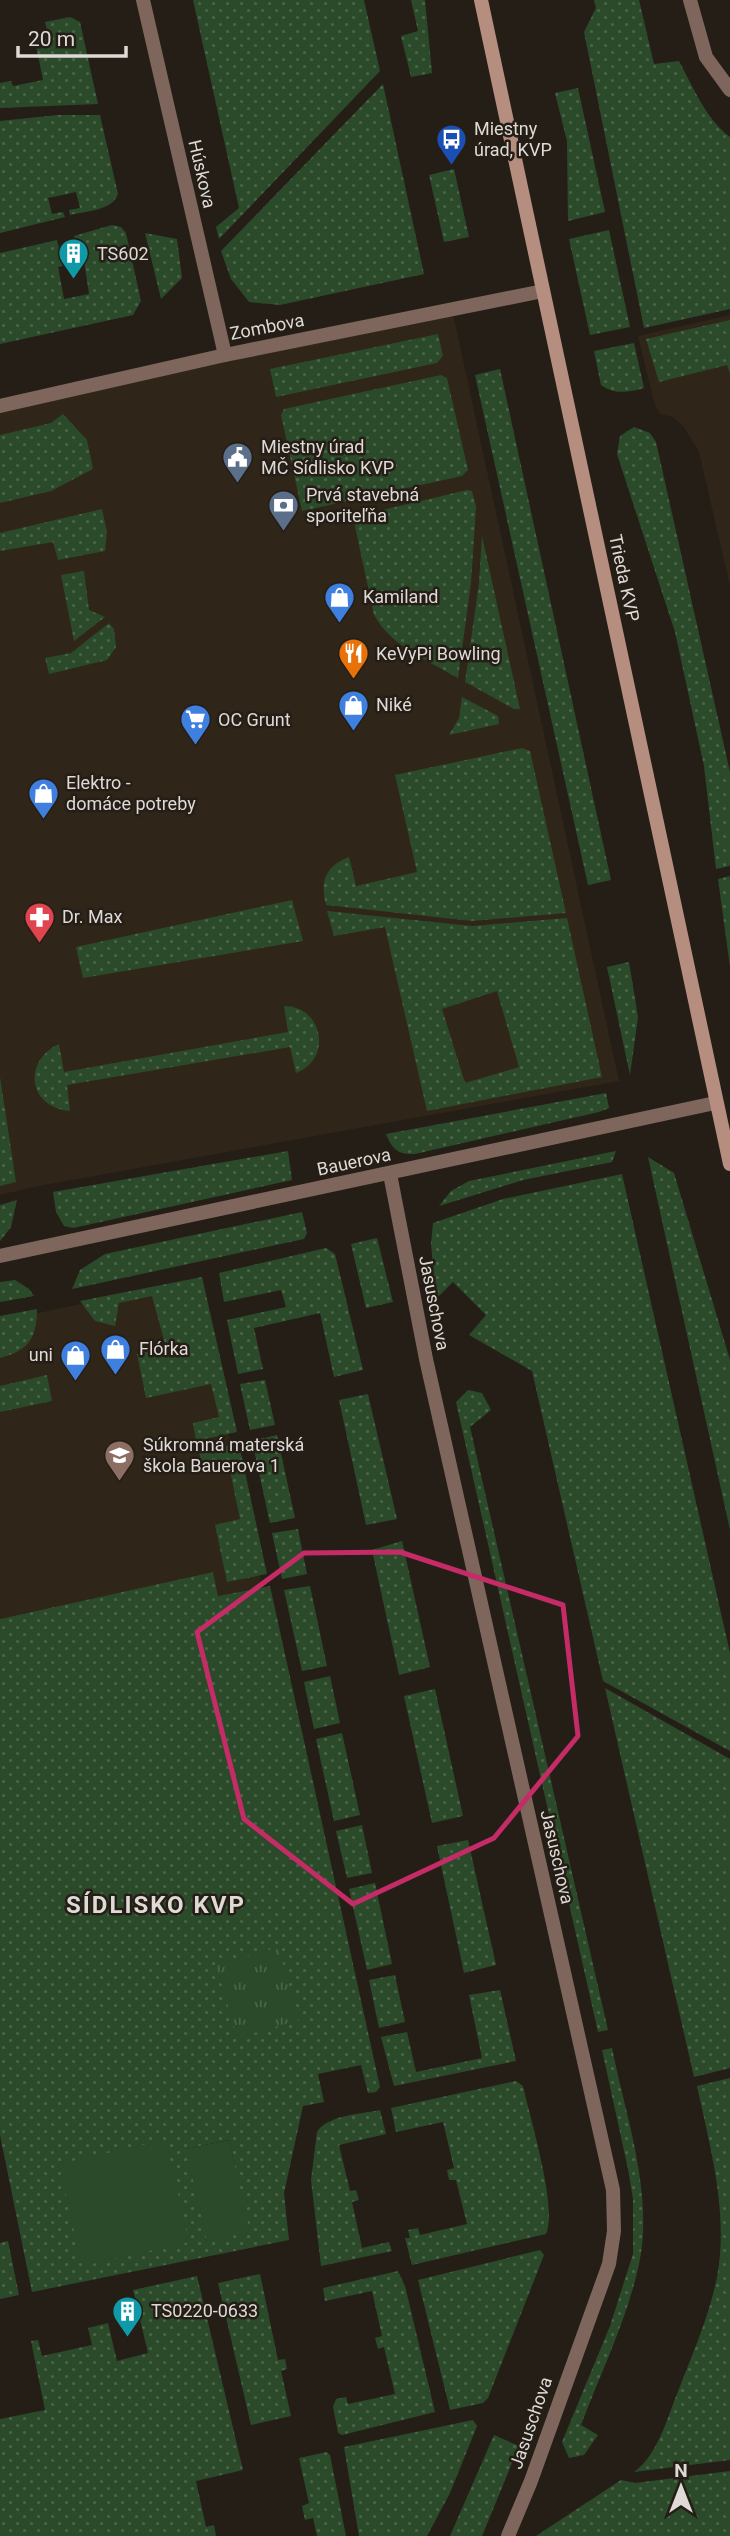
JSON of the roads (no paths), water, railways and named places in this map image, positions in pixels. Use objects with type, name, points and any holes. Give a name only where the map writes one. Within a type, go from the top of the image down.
[{"type":"street","name":"Húskova","points":[[143,0],[225,355]]},
{"type":"street","name":"Trieda KVP","points":[[481,0],[730,1164]]},
{"type":"street","points":[[690,0],[706,57],[730,90]]},
{"type":"street","name":"Zombova","points":[[0,406],[225,355],[543,291]]},
{"type":"street","name":"Bauerova","points":[[0,1256],[715,1103]]},
{"type":"street","name":"Jasuschova","points":[[390,1174],[426,1359],[613,2190],[614,2231],[609,2264],[531,2481],[508,2536]]},
{"type":"place","name":"Miestny úrad, KVP","points":[[451,166]]},
{"type":"place","name":"TS602","points":[[74,281]]},
{"type":"place","name":"Miestny úrad MČ Sídlisko KVP","points":[[238,484]]},
{"type":"place","name":"Prvá stavebná sporiteľňa","points":[[283,532]]},
{"type":"place","name":"Kamiland","points":[[340,624]]},
{"type":"place","name":"KeVyPi Bowling","points":[[353,681]]},
{"type":"place","name":"Niké","points":[[353,732]]},
{"type":"place","name":"OC Grunt","points":[[195,747]]},
{"type":"place","name":"Elektro - domáce potreby","points":[[43,820]]},
{"type":"place","name":"Dr. Max","points":[[39,944]]},
{"type":"place","name":"Flórka","points":[[116,1376]]},
{"type":"place","name":"uni","points":[[76,1382]]},
{"type":"place","name":"Súkromná materská škola Bauerova 1","points":[[120,1482]]},
{"type":"place","name":"TS0220-0633","points":[[128,2338]]},
{"type":"district","name":"SÍDLISKO KVP","points":[[156,1905]]}]
